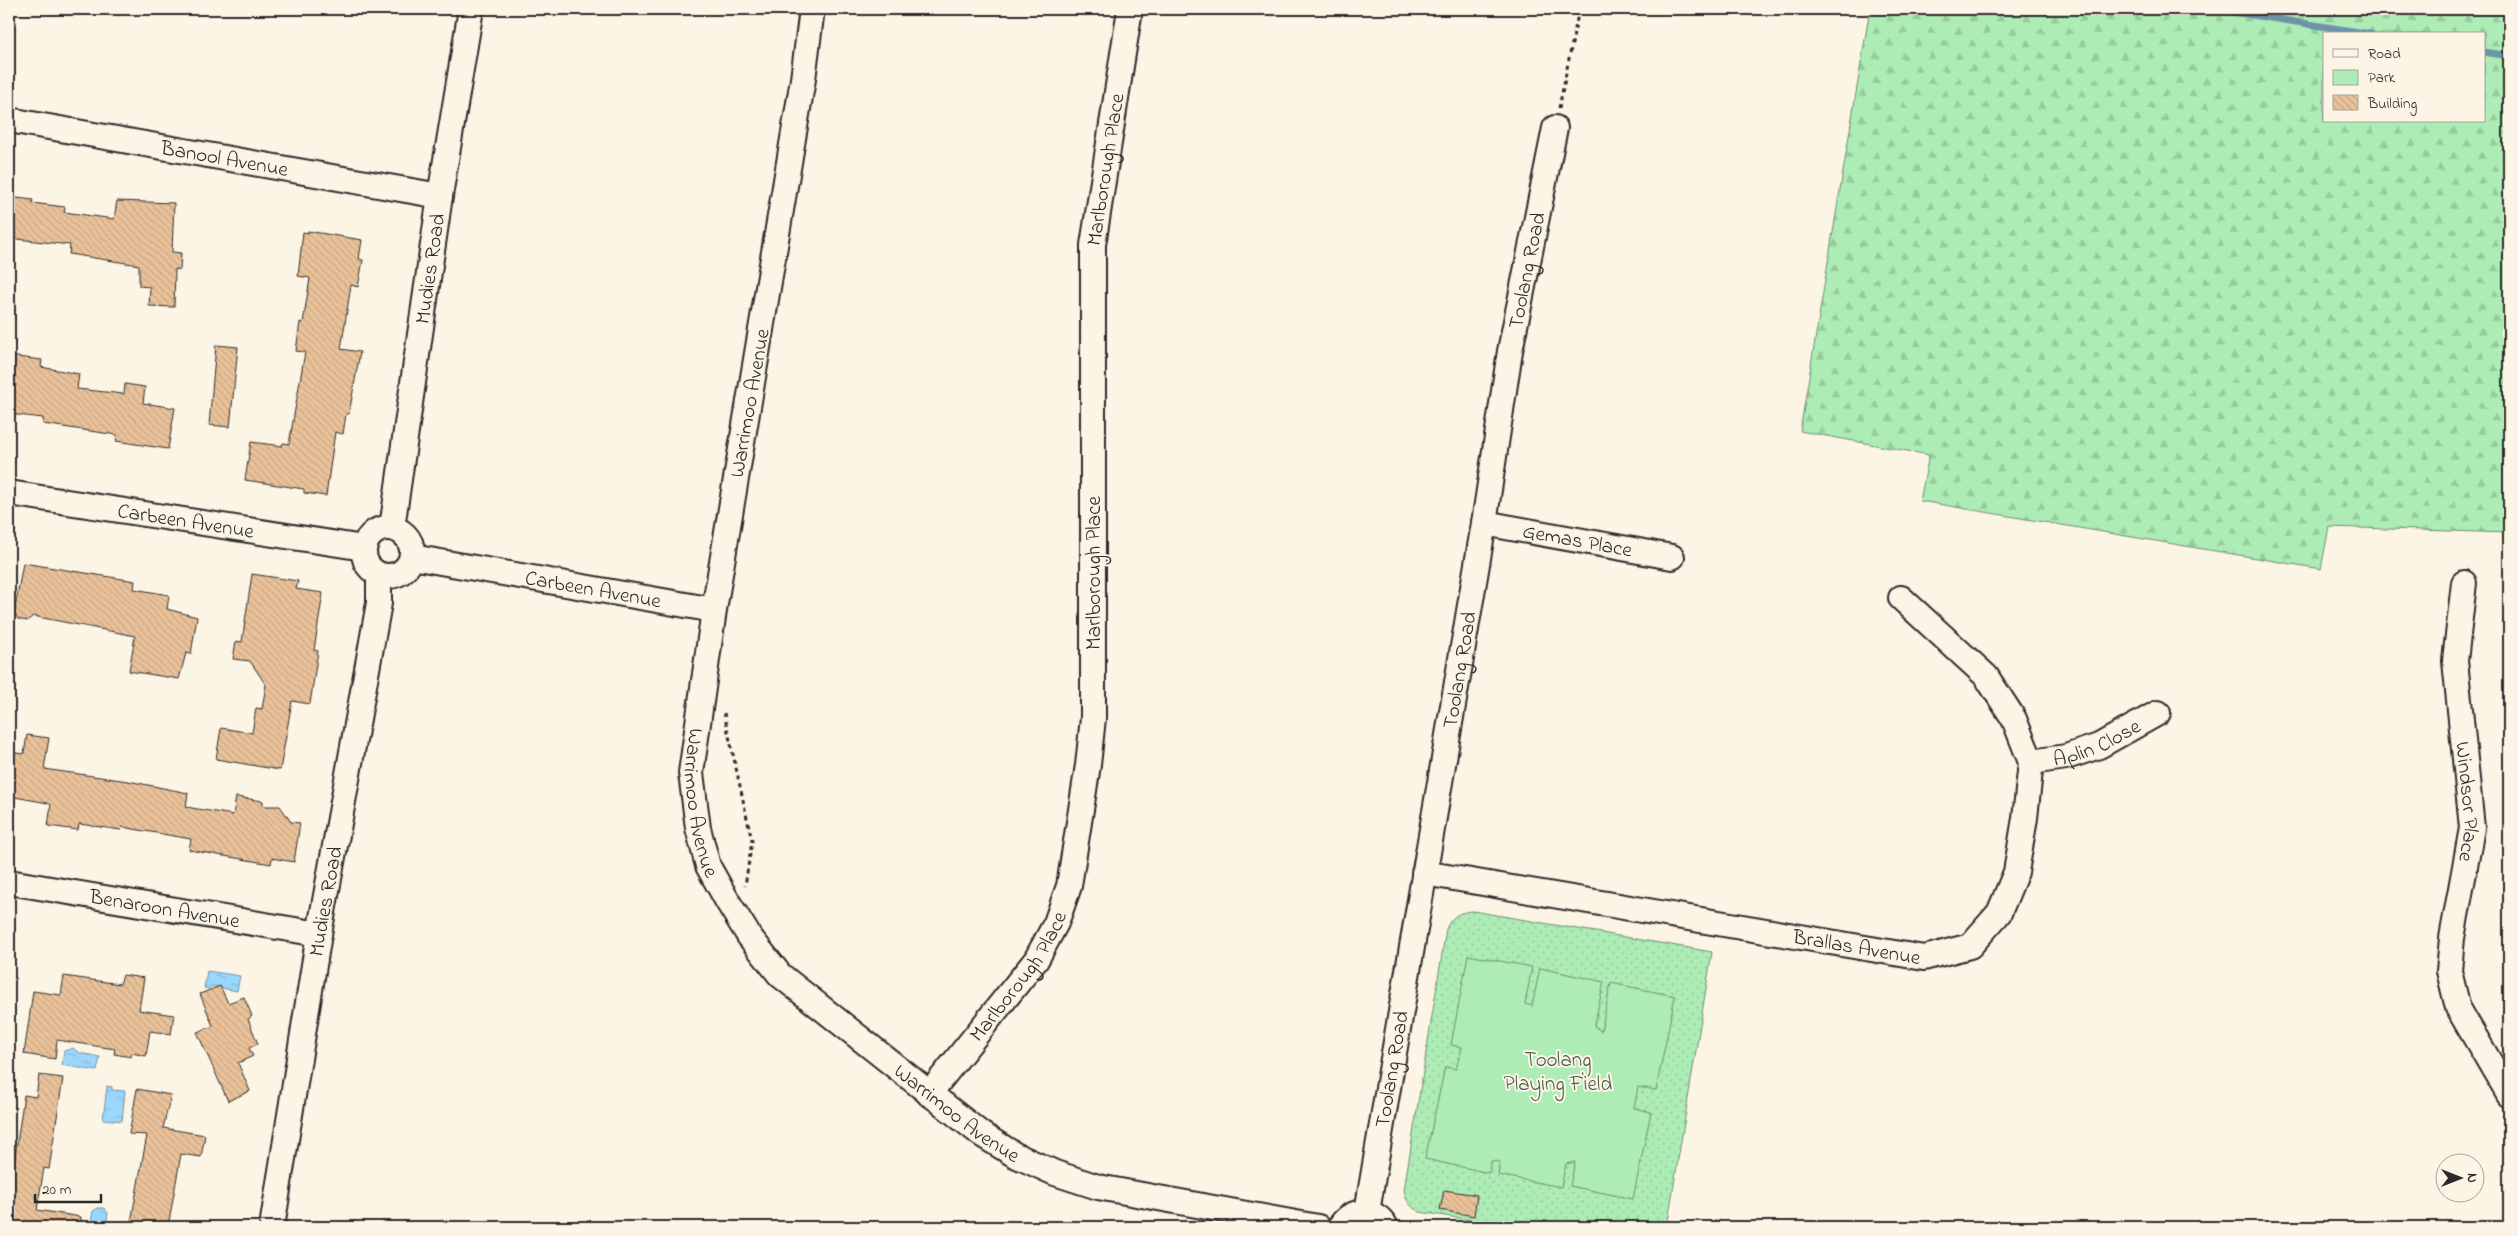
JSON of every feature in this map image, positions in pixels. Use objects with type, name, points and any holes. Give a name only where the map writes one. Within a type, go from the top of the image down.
[{"type":"street","name":"Mudies Road","points":[[392,528],[440,196],[471,9]]},
{"type":"street","name":"Warrimoo Avenue","points":[[812,9],[803,80],[714,610],[691,773],[698,828],[708,866],[749,936],[780,975],[980,1134],[1015,1155],[1055,1174],[1098,1187],[1318,1227]]},
{"type":"street","name":"Marlborough Place","points":[[929,1094],[1036,960],[1056,923],[1069,886],[1088,765],[1093,718],[1093,245],[1130,9]]},
{"type":"street","name":"Banool Avenue","points":[[9,120],[440,196]]},
{"type":"street","name":"Toolang Road","points":[[1367,1212],[1484,523],[1510,351],[1555,128]]},
{"type":"street","name":"Carbeen Avenue","points":[[9,493],[364,548]]},
{"type":"street","name":"Gemas Place","points":[[1484,523],[1672,557]]},
{"type":"street","points":[[392,528],[405,534],[410,540],[412,557],[403,572],[388,577],[379,576],[366,565],[364,548],[370,535],[377,530],[392,528]]},
{"type":"street","name":"Carbeen Avenue","points":[[412,557],[714,610]]},
{"type":"street","name":"Mudies Road","points":[[272,1227],[319,934],[379,603],[379,576]]},
{"type":"street","name":"Windsor Place","points":[[2464,583],[2455,661],[2472,828],[2452,938],[2449,971],[2458,1008],[2509,1095]]},
{"type":"street","name":"Brallas Avenue","points":[[1424,873],[1924,958],[1970,946],[1999,913],[2016,872],[2025,818],[2031,762],[2014,719],[1986,676],[1901,598]]},
{"type":"street","name":"Aplin Close","points":[[2031,762],[2066,757],[2099,746],[2158,713]]},
{"type":"street","name":"Benaroon Avenue","points":[[9,882],[319,934]]},
{"type":"street","points":[[1340,1227],[1348,1217],[1355,1213],[1367,1212],[1378,1217],[1386,1227]]},
{"type":"path","points":[[1555,128],[1579,9]]},
{"type":"path","points":[[723,708],[752,841],[744,892]]},
{"type":"green space","points":[[1870,9],[2509,9],[2509,533],[2329,527],[2321,569],[1920,501],[1929,455],[1800,431]]},
{"type":"green space","name":"Toolang Playing Field","points":[[1473,911],[1712,952],[1667,1227],[1514,1227],[1420,1212],[1409,1203],[1404,1190],[1446,929],[1456,916],[1463,912]]},
{"type":"green space","points":[[1468,955],[1532,967],[1525,1004],[1532,1006],[1540,968],[1604,982],[1594,1026],[1601,1031],[1611,983],[1675,996],[1656,1090],[1638,1087],[1634,1108],[1651,1112],[1633,1199],[1570,1186],[1575,1162],[1566,1164],[1561,1187],[1498,1175],[1500,1162],[1491,1161],[1489,1173],[1425,1159],[1445,1067],[1456,1069],[1462,1047],[1451,1045]]},
{"type":"water","points":[[207,971],[240,976],[237,991],[211,986],[209,989],[204,988]]},
{"type":"water","points":[[73,1048],[79,1053],[100,1057],[97,1071],[62,1065],[64,1051]]},
{"type":"water","points":[[107,1086],[112,1087],[112,1090],[125,1091],[122,1121],[103,1119]]},
{"type":"water","points":[[98,1208],[104,1208],[108,1213],[106,1227],[90,1227],[93,1211]]},
{"type":"building","points":[[9,197],[33,200],[32,203],[65,207],[64,212],[114,219],[117,201],[174,203],[172,252],[181,253],[180,270],[175,269],[174,307],[149,306],[150,287],[139,286],[139,265],[69,254],[70,245],[9,238]]},
{"type":"building","points":[[308,231],[362,240],[359,259],[363,260],[358,287],[351,285],[341,349],[360,352],[349,414],[346,414],[343,434],[335,432],[326,496],[304,493],[304,489],[245,480],[251,442],[282,446],[283,443],[289,444],[305,352],[296,351],[300,322],[303,323],[310,278],[298,276],[303,232],[308,233]]},
{"type":"building","points":[[216,345],[238,347],[230,427],[209,425]]},
{"type":"building","points":[[9,356],[42,360],[41,367],[79,374],[77,389],[124,394],[125,384],[145,387],[143,403],[175,408],[168,449],[116,441],[117,435],[43,424],[43,418],[9,414]]},
{"type":"building","points":[[23,563],[135,581],[134,589],[169,595],[167,609],[197,617],[191,654],[186,653],[179,679],[129,671],[135,636],[33,616],[27,621],[18,619],[14,613]]},
{"type":"building","points":[[252,574],[298,581],[296,589],[323,593],[314,650],[318,651],[310,704],[292,701],[280,770],[216,759],[221,728],[252,733],[256,708],[262,709],[266,685],[250,661],[233,659],[236,641],[242,642]]},
{"type":"building","points":[[27,735],[49,738],[44,769],[128,781],[188,793],[186,807],[233,815],[236,797],[263,801],[263,806],[280,806],[291,822],[300,823],[294,862],[272,858],[271,864],[189,850],[191,839],[122,827],[121,830],[79,824],[78,830],[48,826],[51,805],[9,796],[9,752],[24,754]]},
{"type":"building","points":[[123,975],[144,978],[139,1010],[174,1015],[171,1034],[150,1031],[146,1056],[132,1053],[131,1057],[114,1054],[115,1049],[57,1040],[55,1059],[24,1054],[33,991],[61,995],[64,976],[120,984]]},
{"type":"building","points":[[220,986],[228,1003],[244,997],[252,1016],[248,1019],[258,1044],[249,1048],[253,1056],[238,1063],[250,1091],[228,1101],[197,1032],[213,1026],[200,994]]},
{"type":"building","points":[[39,1075],[63,1078],[49,1169],[44,1168],[37,1210],[81,1217],[81,1227],[9,1227],[9,1198],[24,1095],[36,1097]]},
{"type":"building","points":[[137,1089],[171,1095],[163,1128],[205,1135],[201,1157],[181,1154],[168,1227],[130,1227],[147,1135],[129,1134]]},
{"type":"building","points":[[1444,1190],[1477,1195],[1474,1216],[1440,1210]]},
{"type":"waterway","points":[[2214,9],[2358,32]]},
{"type":"waterway","points":[[2486,52],[2509,56]]}]
